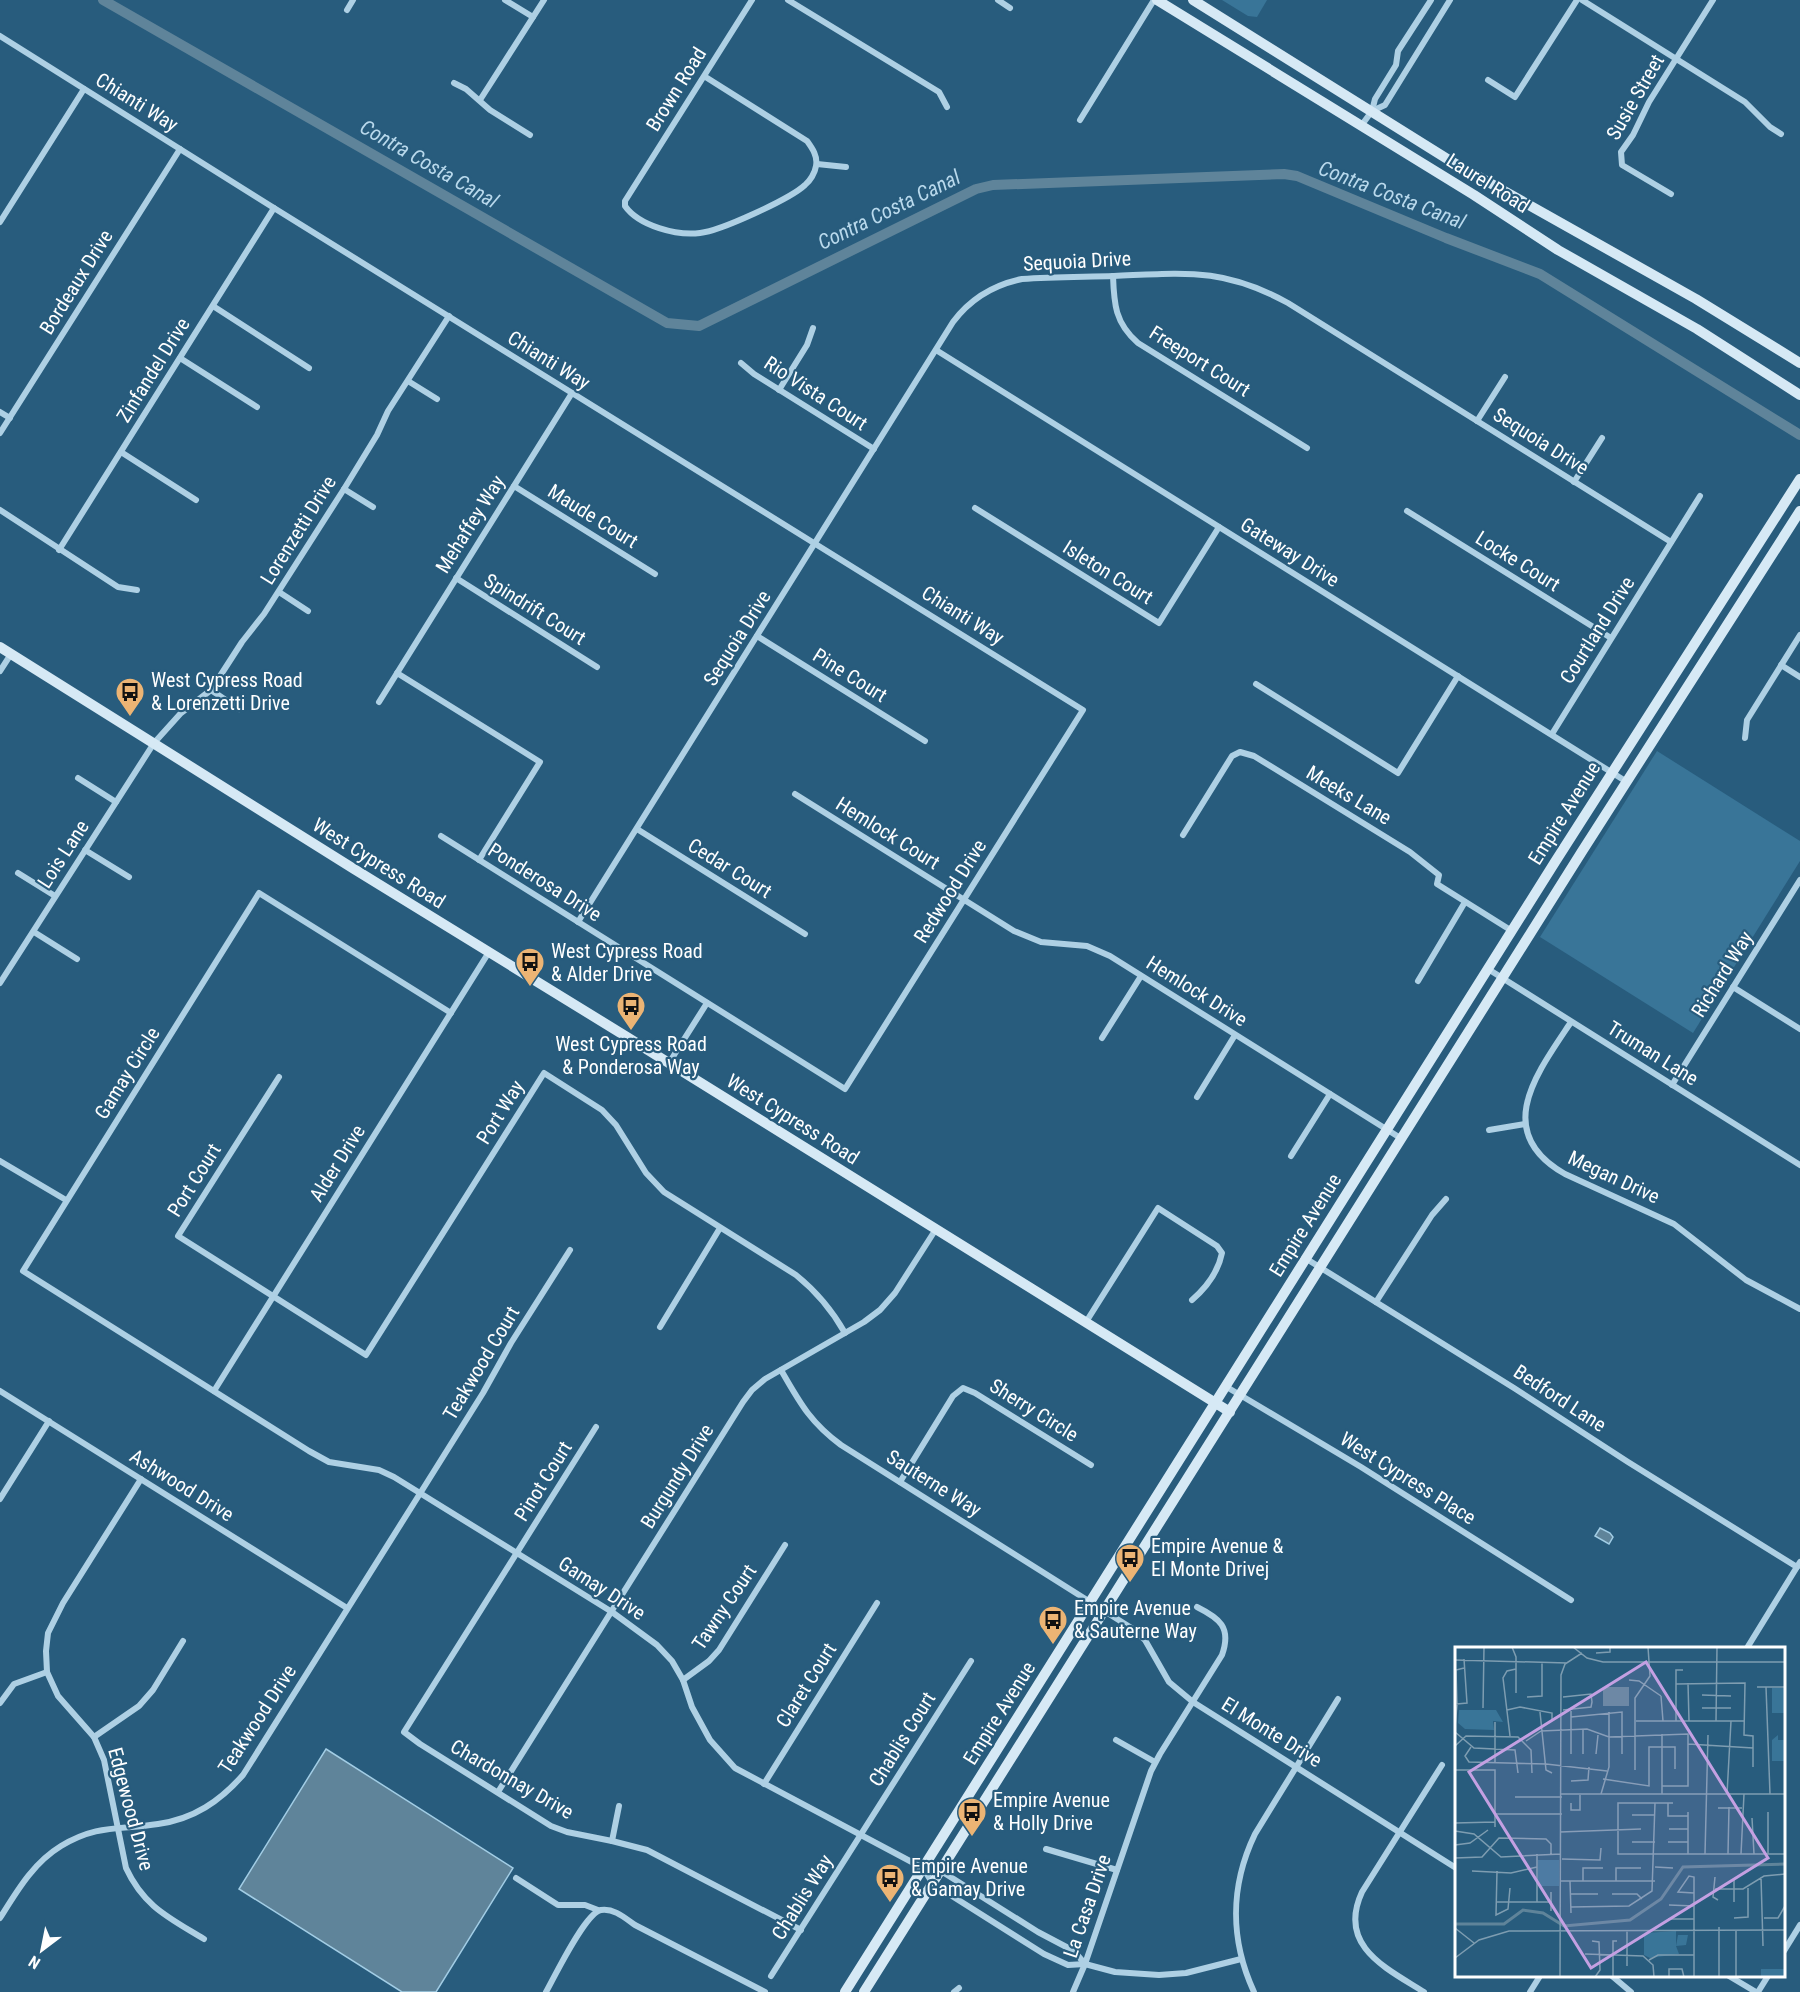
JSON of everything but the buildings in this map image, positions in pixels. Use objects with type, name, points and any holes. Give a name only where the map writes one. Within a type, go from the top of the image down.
[{"type":"main road","name":"Laurel Road","points":[[1156,0],[1474,195],[1558,250],[1697,329],[1800,395]]},
{"type":"main road","name":"Laurel Road","points":[[1192,0],[1449,160],[1696,299],[1800,363]]},
{"type":"main road","name":"Empire Avenue","points":[[845,1992],[1305,1258],[1800,479]]},
{"type":"main road","name":"Empire Avenue","points":[[864,1992],[1626,782],[1800,511]]},
{"type":"main road","name":"West Cypress Road","points":[[0,647],[1230,1412]]},
{"type":"street","points":[[347,10],[353,0]]},
{"type":"street","points":[[506,0],[533,17]]},
{"type":"street","points":[[480,100],[544,0]]},
{"type":"street","name":"Brown Road","points":[[752,0],[628,195],[625,206],[629,212],[659,229],[680,233],[705,232],[730,224],[793,194],[806,185],[814,174],[817,164]]},
{"type":"street","points":[[788,0],[939,92],[947,107]]},
{"type":"street","points":[[998,0],[1010,8]]},
{"type":"street","points":[[1080,120],[1156,0]]},
{"type":"street","points":[[1362,126],[1396,65],[1398,51],[1431,0]]},
{"type":"street","points":[[1372,111],[1385,105],[1450,0]]},
{"type":"street","points":[[1488,80],[1515,97],[1577,0]]},
{"type":"street","points":[[1582,0],[1745,102],[1770,127],[1781,134]]},
{"type":"street","name":"Susie Street","points":[[1671,194],[1622,165],[1621,152],[1633,135],[1649,102],[1713,0]]},
{"type":"street","name":"Chianti Way","points":[[0,36],[1083,710]]},
{"type":"street","points":[[704,76],[807,141],[814,151],[817,164],[846,167]]},
{"type":"street","points":[[454,83],[480,100],[490,110],[530,135]]},
{"type":"street","points":[[0,222],[84,89]]},
{"type":"street","name":"Bordeaux Drive","points":[[0,433],[180,148]]},
{"type":"street","name":"Zinfandel Drive","points":[[59,550],[274,208]]},
{"type":"street","name":"Sequoia Drive","points":[[578,922],[961,312],[979,296],[1000,285],[1022,279],[1198,273],[1251,285],[1288,303],[1671,542]]},
{"type":"street","name":"Freeport Court","points":[[1113,276],[1116,311],[1128,335],[1307,448]]},
{"type":"street","points":[[213,306],[309,368]]},
{"type":"street","name":"Lorenzetti Drive","points":[[154,743],[181,713],[211,690],[242,642],[264,614],[344,489],[449,316]]},
{"type":"street","points":[[779,390],[807,345],[813,328]]},
{"type":"street","name":"Gateway Drive","points":[[936,350],[1626,782]]},
{"type":"street","points":[[180,358],[257,407]]},
{"type":"street","name":"Rio Vista Court","points":[[741,363],[754,374],[874,449]]},
{"type":"street","points":[[1477,421],[1505,377]]},
{"type":"street","points":[[408,381],[437,399]]},
{"type":"street","name":"Mehaffey Way","points":[[379,702],[572,393]]},
{"type":"street","points":[[0,412],[10,417]]},
{"type":"street","points":[[1574,482],[1602,438]]},
{"type":"street","points":[[121,452],[196,500]]},
{"type":"street","name":"Maude Court","points":[[514,486],[656,574]]},
{"type":"street","points":[[344,489],[373,507]]},
{"type":"street","name":"Courtland Drive","points":[[1552,734],[1700,496]]},
{"type":"street","name":"Isleton Court","points":[[975,508],[1159,623],[1220,527]]},
{"type":"street","points":[[0,510],[118,587],[138,590]]},
{"type":"street","name":"Locke Court","points":[[1407,511],[1611,638]]},
{"type":"street","name":"Spindrift Court","points":[[456,578],[597,667]]},
{"type":"street","points":[[279,592],[308,611]]},
{"type":"street","points":[[1745,738],[1747,720],[1800,635]]},
{"type":"street","name":"Pine Court","points":[[757,636],[926,741]]},
{"type":"street","points":[[0,671],[11,654]]},
{"type":"street","points":[[1781,665],[1800,677]]},
{"type":"street","points":[[397,673],[540,762],[479,860]]},
{"type":"street","points":[[1256,684],[1398,773],[1458,676]]},
{"type":"street","points":[[211,690],[239,709]]},
{"type":"street","name":"Redwood Drive","points":[[845,1089],[1083,710]]},
{"type":"street","name":"Lois Lane","points":[[0,983],[154,743]]},
{"type":"street","name":"Meeks Lane","points":[[1183,835],[1232,756],[1240,752],[1254,756],[1410,852],[1439,875],[1437,884],[1512,931]]},
{"type":"street","points":[[78,778],[116,802]]},
{"type":"street","name":"Hemlock Court","points":[[795,794],[964,900]]},
{"type":"street","name":"Cedar Court","points":[[637,829],[804,934]]},
{"type":"street","name":"Ponderosa Drive","points":[[441,836],[845,1089]]},
{"type":"street","points":[[85,850],[129,877]]},
{"type":"street","points":[[18,873],[55,896]]},
{"type":"street","name":"Richard Way","points":[[1672,1085],[1800,880]]},
{"type":"street","name":"Gamay Circle","points":[[214,1391],[23,1271],[66,1200],[259,893],[451,1013]]},
{"type":"street","name":"Hemlock Drive","points":[[964,900],[1028,938],[1041,942],[1087,946],[1110,956],[1402,1139]]},
{"type":"street","points":[[1418,981],[1465,902]]},
{"type":"street","points":[[34,932],[77,959]]},
{"type":"street","name":"Alder Drive","points":[[214,1391],[489,952]]},
{"type":"street","name":"Truman Lane","points":[[1488,969],[1800,1165]]},
{"type":"street","points":[[1102,1038],[1141,976]]},
{"type":"street","points":[[1733,987],[1800,1029]]},
{"type":"street","points":[[669,1063],[707,1003]]},
{"type":"street","points":[[1489,1130],[1525,1124],[1526,1104],[1533,1082],[1571,1022]]},
{"type":"street","points":[[1197,1097],[1235,1035]]},
{"type":"street","name":"Port Way","points":[[273,1296],[366,1355],[544,1073],[602,1110],[623,1135],[646,1173],[664,1192],[796,1275],[812,1288],[826,1303],[845,1333]]},
{"type":"street","name":"Port Court","points":[[273,1296],[178,1236],[279,1077]]},
{"type":"street","points":[[1291,1156],[1329,1094]]},
{"type":"street","name":"Megan Drive","points":[[1525,1124],[1541,1156],[1552,1166],[1674,1224],[1746,1280],[1800,1309]]},
{"type":"street","points":[[0,1161],[66,1200]]},
{"type":"street","points":[[1376,1302],[1432,1215],[1446,1199]]},
{"type":"street","points":[[1086,1322],[1158,1208],[1217,1246],[1222,1253],[1219,1267],[1205,1289],[1192,1300]]},
{"type":"street","points":[[660,1327],[720,1228]]},
{"type":"street","name":"Burgundy Drive","points":[[498,1792],[752,1390],[765,1379],[864,1323],[887,1303],[936,1229]]},
{"type":"street","name":"Teakwood Court","points":[[421,1493],[570,1250]]},
{"type":"street","name":"Bedford Lane","points":[[1305,1258],[1798,1565]]},
{"type":"street","name":"Sauterne Way","points":[[781,1370],[806,1413],[824,1432],[841,1445],[1091,1601]]},
{"type":"street","name":"West Cypress Place","points":[[1225,1386],[1361,1467],[1571,1600]]},
{"type":"street","name":"Sherry Circle","points":[[900,1482],[953,1396],[963,1388],[975,1393],[1091,1466]]},
{"type":"street","name":"Ashwood Drive","points":[[0,1391],[347,1608]]},
{"type":"street","name":"Gamay Drive","points":[[214,1391],[329,1462],[379,1470],[394,1477],[612,1612],[657,1645],[672,1661],[683,1680],[692,1707],[710,1740],[735,1768],[923,1868]]},
{"type":"street","points":[[0,1499],[49,1421]]},
{"type":"street","name":"Pinot Court","points":[[517,1553],[596,1427]]},
{"type":"street","name":"Edgewood Drive","points":[[141,1479],[63,1603],[48,1633],[47,1672],[58,1696],[94,1737],[104,1760],[126,1868],[133,1882],[144,1898],[156,1909],[204,1939]]},
{"type":"street","name":"Teakwood Drive","points":[[0,1918],[25,1878],[47,1856],[72,1839],[106,1828],[158,1824],[180,1819],[201,1811],[231,1788],[253,1761],[421,1493]]},
{"type":"street","name":"Tawny Court","points":[[683,1680],[709,1661],[719,1650],[785,1545]]},
{"type":"street","name":"Chardonnay Drive","points":[[517,1553],[404,1732],[551,1826],[567,1832],[647,1850],[801,1930]]},
{"type":"street","points":[[1748,1647],[1798,1565]]},
{"type":"street","name":"El Monte Drive","points":[[1091,1601],[1133,1629],[1144,1640],[1169,1682],[1193,1702],[1455,1867]]},
{"type":"street","name":"Claret Court","points":[[764,1784],[878,1603]]},
{"type":"street","name":"La Casa Drive","points":[[1073,1992],[1085,1964],[1155,1762],[1226,1645],[1223,1626],[1215,1617],[1197,1607]]},
{"type":"street","points":[[94,1737],[139,1706],[153,1690],[183,1641]]},
{"type":"street","name":"Chablis Court","points":[[861,1834],[971,1661]]},
{"type":"street","points":[[0,1703],[14,1684],[47,1672]]},
{"type":"street","points":[[1254,1992],[1241,1959],[1235,1921],[1236,1897],[1245,1853],[1338,1699]]},
{"type":"street","points":[[1116,1740],[1155,1762]]},
{"type":"street","points":[[1424,1992],[1370,1956],[1357,1933],[1356,1905],[1442,1765]]},
{"type":"street","points":[[612,1841],[619,1806]]},
{"type":"street","name":"Chablis Way","points":[[771,1976],[861,1834]]},
{"type":"street","points":[[1046,1849],[1117,1870]]},
{"type":"street","points":[[923,1868],[941,1871],[1038,1932],[1074,1951],[1085,1964]]},
{"type":"street","points":[[923,1868],[933,1884],[1044,1954],[1068,1965],[1085,1964],[1115,1972],[1159,1975],[1186,1973],[1241,1959]]},
{"type":"street","points":[[516,1878],[558,1905],[585,1905],[620,1914],[635,1925],[765,1992]]},
{"type":"street","points":[[546,1992],[572,1944],[590,1917],[598,1910]]},
{"type":"street","points":[[1785,1950],[1800,1925]]},
{"type":"street","points":[[1530,1992],[1539,1977]]},
{"type":"street","points":[[1613,1977],[1631,1992]]},
{"type":"street","points":[[1732,1977],[1757,1992],[1767,1977]]},
{"type":"shaded area","points":[[1222,0],[1267,0],[1257,17],[1248,16]]},
{"type":"shaded area","points":[[1657,751],[1800,841],[1800,861],[1693,1033],[1540,937]]},
{"type":"shaded area","points":[[1600,1528],[1613,1537],[1609,1544],[1595,1536]]},
{"type":"shaded area","points":[[326,1749],[513,1868],[436,1992],[402,1992],[239,1889]]},
{"type":"waterway","name":"Contra Costa Canal","points":[[103,0],[667,323],[699,326],[976,189],[993,185],[1284,174],[1297,176],[1540,274],[1800,435]]},
{"type":"place","name":"West Cypress Road & Lorenzetti Drive","points":[[130,718]]},
{"type":"place","name":"West Cypress Road & Alder Drive","points":[[530,988]]},
{"type":"place","name":"West Cypress Road & Ponderosa Way","points":[[631,1032]]},
{"type":"place","name":"Empire Avenue & El Monte Drivej","points":[[1130,1584]]},
{"type":"place","name":"Empire Avenue & Sauterne Way","points":[[1053,1646]]},
{"type":"place","name":"Empire Avenue & Holly Drive","points":[[972,1838]]},
{"type":"place","name":"Empire Avenue & Gamay Drive","points":[[890,1904]]}]
